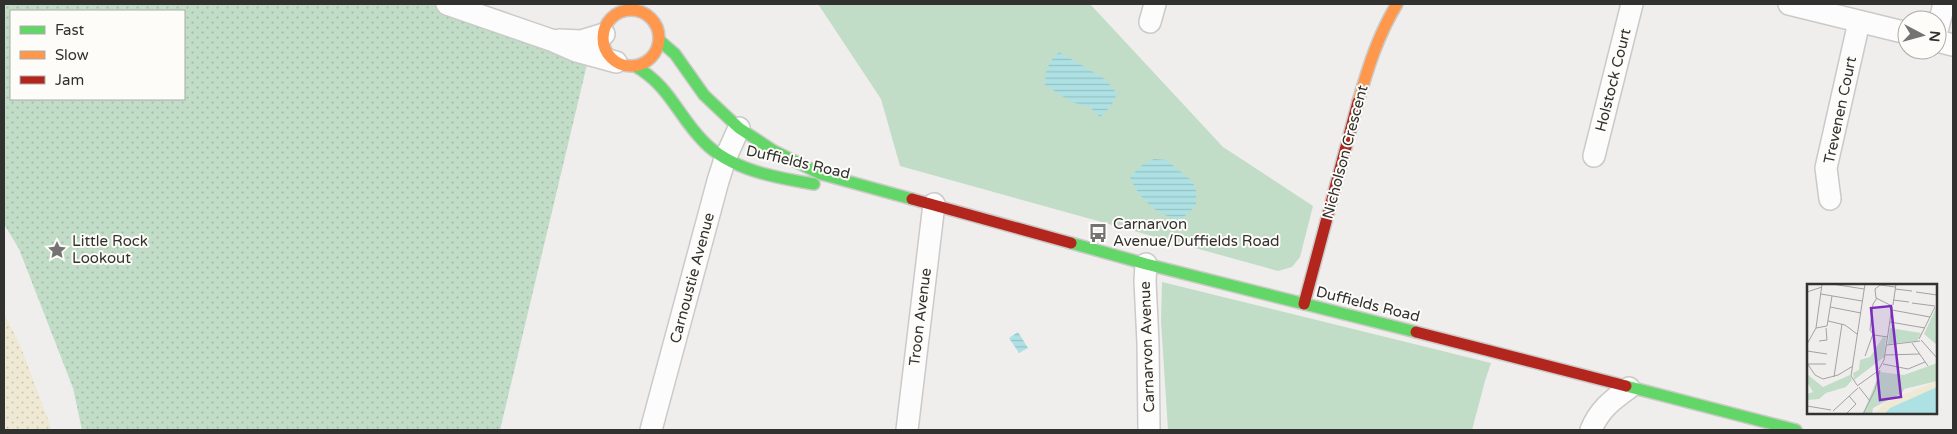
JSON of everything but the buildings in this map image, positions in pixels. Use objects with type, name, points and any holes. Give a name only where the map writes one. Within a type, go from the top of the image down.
[{"type":"street","points":[[447,4],[551,40],[576,51],[626,64],[649,60],[658,48],[660,40],[655,24],[632,4]]},
{"type":"street","name":"Nicholson Crescent","points":[[1304,304],[1368,66],[1377,41],[1397,4]]},
{"type":"street","name":"Holstock Court","points":[[1594,156],[1632,4]]},
{"type":"street","points":[[1789,4],[1897,31]]},
{"type":"street","points":[[551,40],[581,41],[611,17],[625,10],[642,11]]},
{"type":"street","name":"Trevenen Court","points":[[1830,200],[1826,168],[1860,22]]},
{"type":"street","points":[[605,23],[603,42],[606,50],[626,64]]},
{"type":"street","name":"Duffields Road","points":[[660,40],[675,54],[704,95],[739,128],[774,151],[821,174],[1146,264],[1796,430]]},
{"type":"street","name":"Duffields Road","points":[[626,64],[653,78],[667,92],[706,144],[725,159],[739,165],[804,183],[934,204]]},
{"type":"street","name":"Carnoustie Avenue","points":[[651,430],[725,159],[739,128]]},
{"type":"street","name":"Troon Avenue","points":[[907,430],[934,204]]},
{"type":"street","name":"Carnarvon Avenue","points":[[1146,264],[1149,430]]},
{"type":"street","points":[[1591,430],[1601,411],[1612,400],[1629,388]]},
{"type":"green space","points":[[4,4],[447,4],[589,56],[500,430],[82,430],[73,388],[19,249],[4,224]]},
{"type":"green space","points":[[818,4],[1090,4],[1223,147],[1313,206],[1300,257],[1292,267],[1278,271],[900,166],[881,99]]},
{"type":"green space","points":[[1162,282],[1491,363],[1472,430],[1168,430],[1161,321]]},
{"type":"sand","points":[[4,313],[20,345],[52,430],[4,430]]},
{"type":"water","points":[[1059,52],[1105,79],[1117,94],[1111,106],[1100,117],[1091,108],[1072,102],[1045,85],[1048,67],[1052,59]]},
{"type":"water","points":[[1154,159],[1166,160],[1191,180],[1196,189],[1196,204],[1190,212],[1179,220],[1163,214],[1149,204],[1138,192],[1130,177],[1142,165]]},
{"type":"water","points":[[1018,332],[1028,348],[1019,353],[1009,338]]},
{"type":"traffic: fast","points":[[660,41],[675,54],[704,95],[739,128],[774,151],[821,174],[912,199]]},
{"type":"traffic: fast","points":[[635,66],[647,74],[666,92],[695,132],[715,152],[727,160],[755,171],[814,184]]},
{"type":"traffic: fast","points":[[1071,243],[1146,264],[1416,332]]},
{"type":"traffic: fast","points":[[1626,386],[1796,430]]},
{"type":"traffic: slow","points":[[1358,102],[1379,40],[1397,4]]},
{"type":"traffic: slow","points":[[625,10],[637,10],[651,18],[659,32],[659,38],[657,49],[651,58],[637,66],[625,66],[615,61],[608,54],[603,44],[603,32],[608,22],[615,15],[625,10]]},
{"type":"traffic: jam","points":[[1304,304],[1358,102]]},
{"type":"traffic: jam","points":[[912,199],[1071,243]]},
{"type":"traffic: jam","points":[[1416,332],[1626,386]]},
{"type":"place","name":"Carnarvon Avenue/Duffields Road","points":[[1098,233]]},
{"type":"place","name":"Little Rock Lookout","points":[[57,250]]}]
